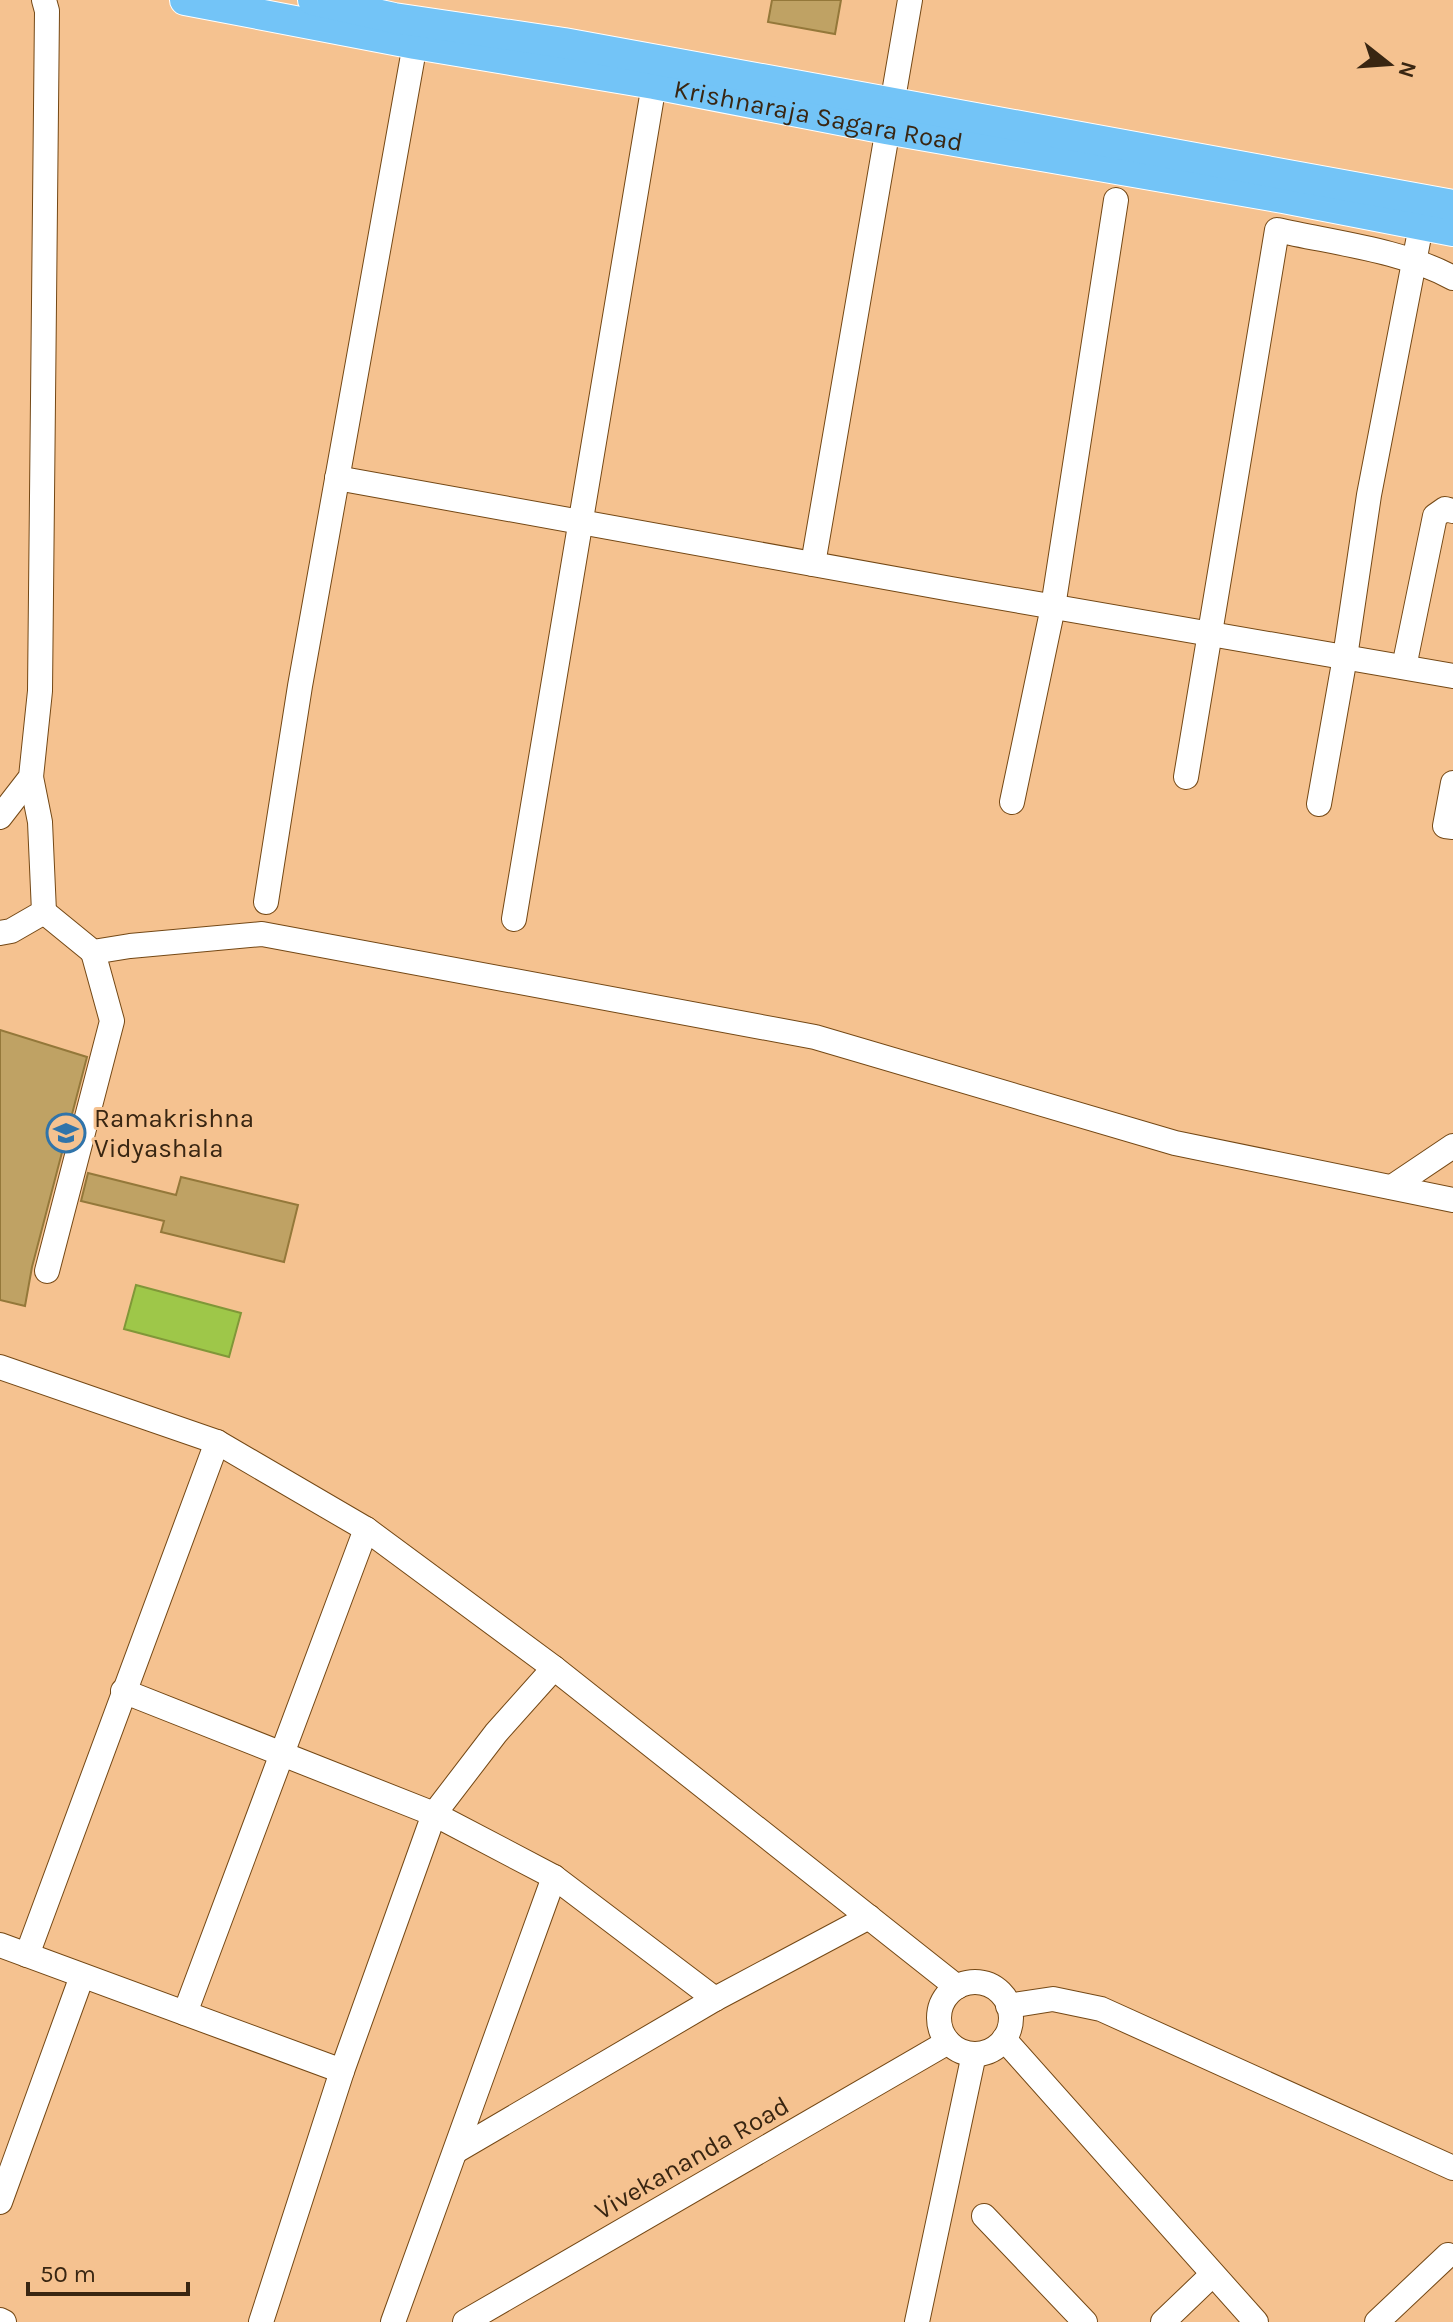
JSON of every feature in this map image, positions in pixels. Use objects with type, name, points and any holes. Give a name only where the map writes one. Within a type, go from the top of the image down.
[{"type":"main road","name":"Krishnaraja Sagara Road","points":[[185,0],[564,43],[888,116],[1453,231]]},
{"type":"main road","name":"Krishnaraja Sagara Road","points":[[313,0],[400,25],[654,84],[888,116],[1453,205]]},
{"type":"street","points":[[813,564],[910,0]]},
{"type":"street","points":[[47,4],[40,691],[31,777],[40,822],[44,912],[88,948],[112,1021],[47,1271]]},
{"type":"street","points":[[266,902],[337,478],[400,25]]},
{"type":"street","points":[[514,919],[654,84]]},
{"type":"street","points":[[1012,802],[1053,607],[1116,200]]},
{"type":"street","points":[[1319,804],[1369,495],[1421,226]]},
{"type":"street","points":[[1186,777],[1277,230],[1373,250],[1453,278]]},
{"type":"street","points":[[337,478],[1453,676]]},
{"type":"street","points":[[1404,667],[1435,516],[1445,509],[1453,511]]},
{"type":"street","points":[[0,817],[31,777]]},
{"type":"street","points":[[1453,783],[1445,826],[1453,827]]},
{"type":"street","points":[[0,933],[11,931],[44,912]]},
{"type":"street","points":[[88,948],[262,934],[815,1037],[1175,1143],[1453,1200]]},
{"type":"street","points":[[1392,1187],[1453,1146]]},
{"type":"street","points":[[1,1371],[217,1442],[366,1529],[554,1668],[957,1987]]},
{"type":"street","points":[[27,1955],[217,1442]]},
{"type":"street","points":[[185,2013],[366,1529]]},
{"type":"street","points":[[261,2322],[342,2071],[434,1814],[496,1733],[554,1668]]},
{"type":"street","points":[[123,1691],[434,1814],[554,1877],[715,1999]]},
{"type":"street","points":[[393,2322],[554,1877]]},
{"type":"street","points":[[456,2151],[715,1999],[869,1917]]},
{"type":"street","points":[[0,1945],[342,2071]]},
{"type":"street","points":[[0,2202],[82,1976]]},
{"type":"street","points":[[971,1983],[987,1984],[1000,1993],[1008,2006],[1010,2023],[1004,2039],[991,2050],[974,2054],[960,2051],[942,2033],[939,2013],[943,2002],[957,1987],[971,1983]]},
{"type":"street","points":[[1008,2006],[1053,1999],[1101,2009],[1453,2168]]},
{"type":"street","points":[[1004,2039],[1256,2322]]},
{"type":"street","name":"Vivekananda Road","points":[[465,2322],[948,2042]]},
{"type":"street","points":[[917,2322],[974,2054]]},
{"type":"street","points":[[984,2216],[1085,2322]]},
{"type":"street","points":[[1377,2322],[1448,2255]]},
{"type":"street","points":[[1163,2322],[1212,2275]]},
{"type":"shaded area","points":[[136,1285],[241,1313],[229,1357],[124,1329]]},
{"type":"building","points":[[772,0],[841,0],[835,34],[768,22]]},
{"type":"building","points":[[0,1030],[87,1057],[32,1267],[25,1306],[0,1300]]},
{"type":"building","points":[[88,1173],[176,1195],[181,1177],[298,1205],[284,1262],[161,1232],[164,1221],[81,1201]]},
{"type":"place","name":"Ramakrishna Vidyashala","points":[[66,1133]]}]
